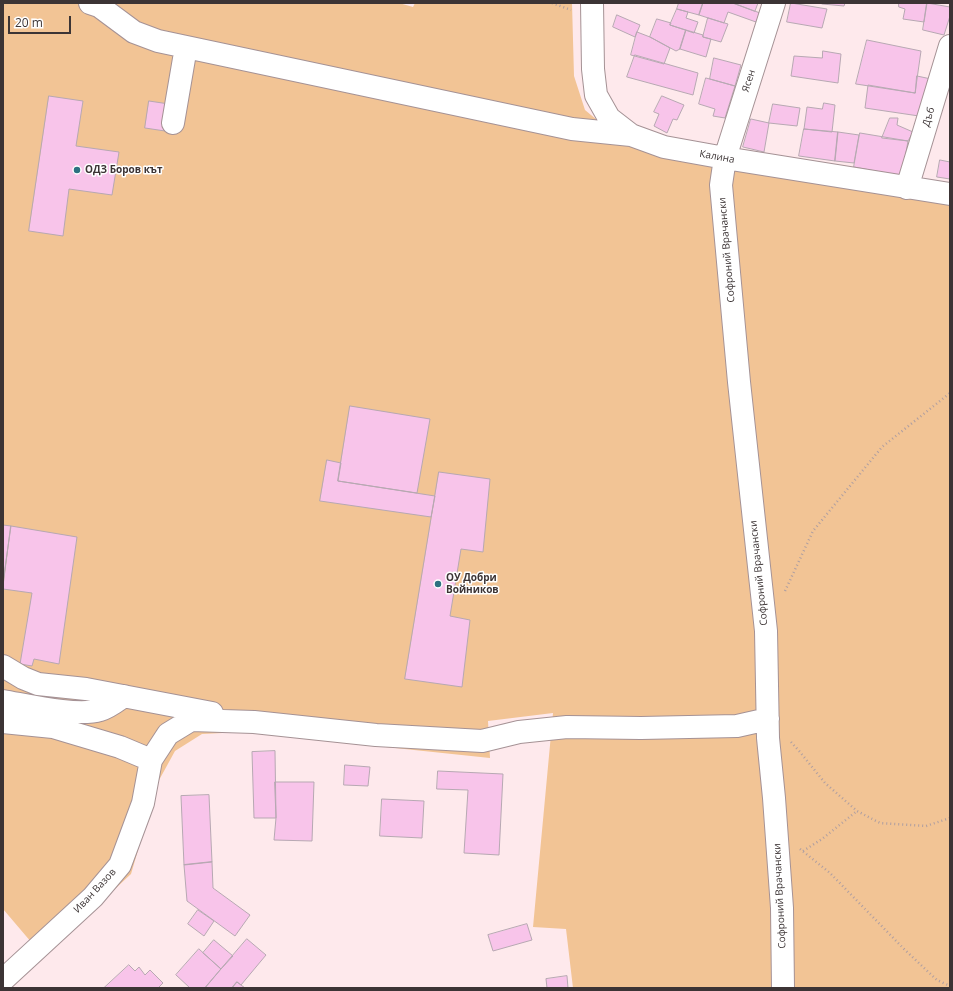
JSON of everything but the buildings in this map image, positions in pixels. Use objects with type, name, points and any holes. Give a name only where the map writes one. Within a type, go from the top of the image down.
[{"type":"street","points":[[90,3],[99,6],[134,32],[158,41],[572,130],[631,135]]},
{"type":"street","name":"Калина","points":[[592,3],[593,69],[596,95],[609,118],[631,135],[664,147],[950,194]]},
{"type":"street","name":"Ясен","points":[[725,158],[774,3]]},
{"type":"street","name":"Дъб","points":[[908,188],[950,46]]},
{"type":"street","points":[[174,123],[186,47]]},
{"type":"street","name":"Софроний Врачански","points":[[725,158],[721,185],[724,227],[741,406],[766,631],[768,738],[782,908],[783,988]]},
{"type":"street","points":[[3,666],[23,678],[38,684],[86,689],[254,722],[376,735],[482,741],[519,732],[567,727],[641,728],[737,726],[768,719]]},
{"type":"street","points":[[25,705],[33,682]]},
{"type":"street","points":[[3,722],[53,726],[69,721],[87,712],[101,710],[124,696]]},
{"type":"street","points":[[3,702],[25,705],[69,721],[120,747],[151,760]]},
{"type":"street","name":"Иван Вазов","points":[[3,980],[93,897],[120,865],[143,803],[151,760],[168,734],[191,720],[254,722]]},
{"type":"path","points":[[782,596],[813,531],[882,447],[950,393]]},
{"type":"path","points":[[768,719],[800,752],[825,784],[857,811],[880,823],[926,826],[950,818]]},
{"type":"path","points":[[803,851],[822,839],[857,811]]},
{"type":"path","points":[[776,830],[830,873],[937,980],[950,986]]},
{"type":"shaded area","points":[[3,3],[399,3],[413,7],[415,3],[572,3],[574,76],[585,110],[621,140],[950,200],[950,988],[573,988],[566,929],[533,927],[553,713],[488,721],[490,758],[243,732],[202,734],[175,751],[158,782],[131,874],[43,956],[3,909]]},
{"type":"place","name":"ОДЗ Боров кът","points":[[77,170]]},
{"type":"place","name":"ОУ Добри Войников","points":[[438,584]]}]
